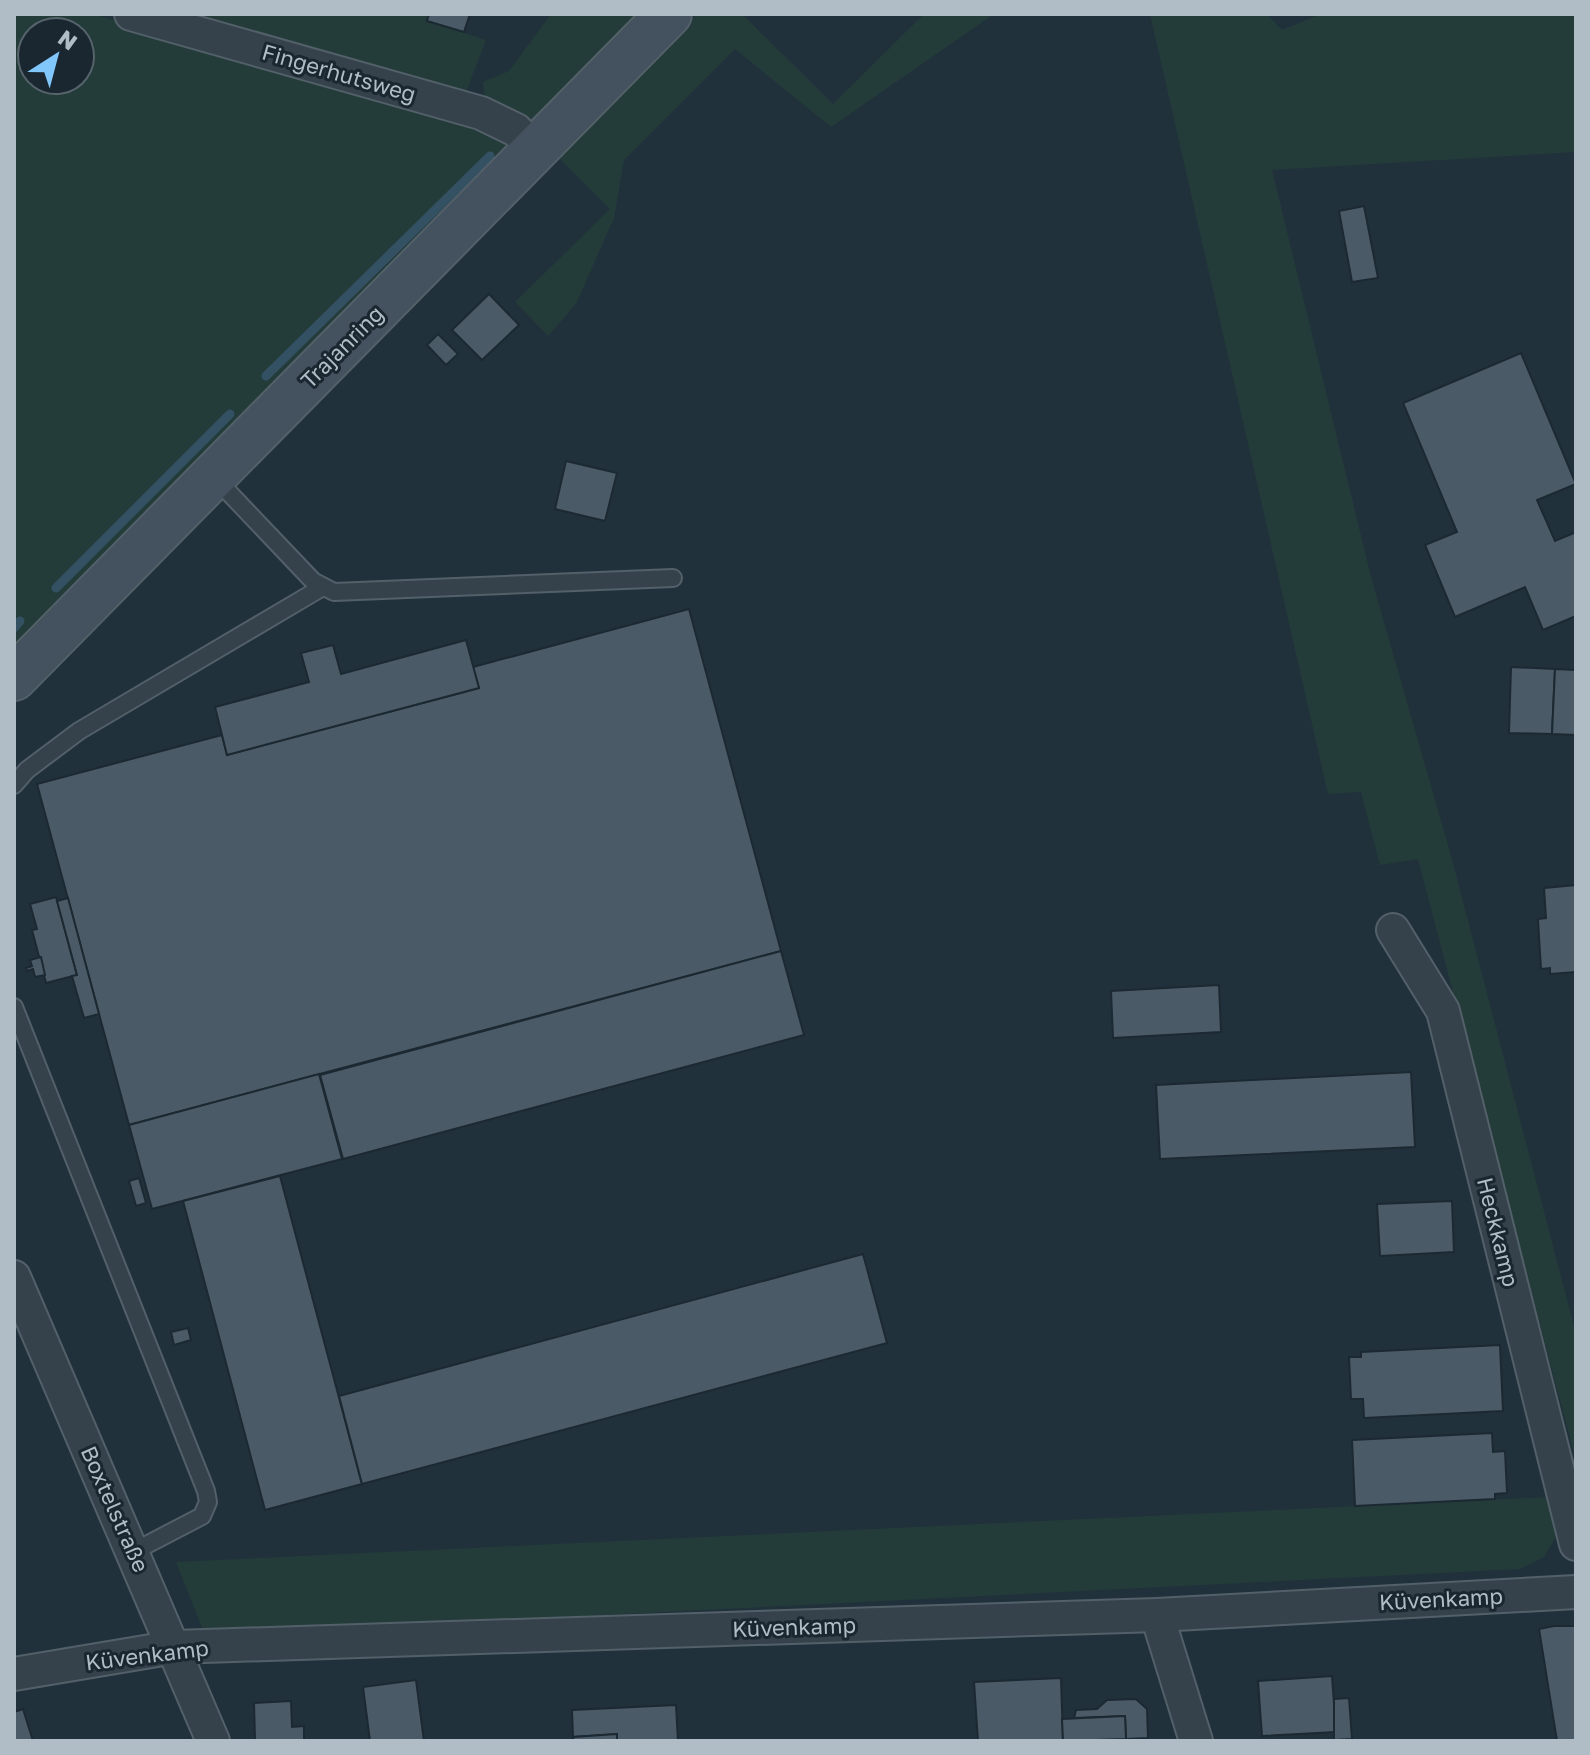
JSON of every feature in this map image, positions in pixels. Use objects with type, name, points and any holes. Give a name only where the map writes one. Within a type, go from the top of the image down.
[{"type":"main road","name":"Trajanring","points":[[14,678],[669,14]]},
{"type":"street","name":"Fingerhutsweg","points":[[131,14],[481,113],[516,130],[537,151]]},
{"type":"street","name":"Heckkamp","points":[[1393,930],[1443,1011],[1576,1544]]},
{"type":"street","name":"Boxtelstraße","points":[[14,1277],[213,1741]]},
{"type":"street","name":"Küvenkamp","points":[[14,1674],[175,1647],[1157,1615],[1576,1592]]},
{"type":"street","points":[[1157,1615],[1196,1741]]},
{"type":"lane","points":[[214,477],[321,588],[347,593],[673,578]]},
{"type":"lane","points":[[14,785],[27,770],[79,731],[321,588]]},
{"type":"lane","points":[[14,1007],[206,1491],[208,1502],[202,1516],[133,1552]]},
{"type":"green space","points":[[14,14],[92,14],[452,116],[483,120],[514,151],[14,652]]},
{"type":"green space","points":[[159,14],[428,14],[426,21],[486,40],[463,100]]},
{"type":"green space","points":[[551,14],[649,14],[544,126],[518,122],[486,107],[483,82],[509,71]]},
{"type":"green space","points":[[697,14],[742,14],[833,104],[924,14],[994,14],[831,127],[735,49],[624,160],[614,218],[576,304],[548,336],[515,302],[610,209],[557,156]]},
{"type":"green space","points":[[1150,14],[1267,14],[1282,30],[1321,14],[1576,14],[1576,152],[1272,170],[1371,577],[1450,852],[1576,1334],[1576,1461],[1418,859],[1380,865],[1361,792],[1328,794]]},
{"type":"green space","points":[[1551,1497],[1558,1533],[1544,1557],[1520,1569],[205,1635],[176,1562]]},
{"type":"building","points":[[429,14],[470,14],[464,32],[427,21]]},
{"type":"building","points":[[1364,206],[1378,278],[1352,282],[1339,211]]},
{"type":"building","points":[[489,294],[519,325],[482,360],[452,330]]},
{"type":"building","points":[[438,334],[458,354],[446,365],[427,345]]},
{"type":"building","points":[[1521,353],[1576,484],[1537,500],[1555,541],[1576,532],[1576,616],[1543,630],[1525,587],[1455,617],[1425,545],[1457,532],[1403,403]]},
{"type":"building","points":[[566,461],[617,473],[605,521],[555,509]]},
{"type":"building","points":[[689,609],[781,951],[129,1125],[37,784],[222,735],[227,755],[479,688],[473,667]]},
{"type":"building","points":[[466,640],[479,688],[227,755],[215,707],[309,682],[301,653],[333,645],[341,674]]},
{"type":"building","points":[[1511,667],[1555,669],[1552,734],[1509,733]]},
{"type":"building","points":[[1555,669],[1576,670],[1576,735],[1552,734]]},
{"type":"building","points":[[1576,885],[1576,972],[1550,974],[1550,968],[1541,969],[1538,919],[1546,918],[1544,888]]},
{"type":"building","points":[[56,897],[77,975],[46,983],[32,930],[37,929],[30,904]]},
{"type":"building","points":[[68,898],[99,1014],[84,1018],[72,976],[77,975],[57,901]]},
{"type":"building","points":[[781,951],[804,1035],[343,1159],[320,1075]]},
{"type":"building","points":[[41,957],[45,975],[35,977],[33,969],[27,971],[26,968],[32,966],[30,960]]},
{"type":"building","points":[[1219,985],[1221,1032],[1113,1038],[1111,991]]},
{"type":"building","points":[[1411,1072],[1415,1147],[1160,1159],[1156,1085]]},
{"type":"building","points":[[319,1074],[342,1159],[152,1209],[129,1125]]},
{"type":"building","points":[[280,1176],[362,1484],[265,1510],[183,1201]]},
{"type":"building","points":[[139,1178],[146,1203],[136,1206],[129,1181]]},
{"type":"building","points":[[1452,1201],[1454,1252],[1380,1256],[1377,1204]]},
{"type":"building","points":[[863,1254],[887,1343],[362,1484],[339,1396]]},
{"type":"building","points":[[188,1328],[191,1340],[174,1345],[171,1332]]},
{"type":"building","points":[[1500,1345],[1503,1411],[1364,1418],[1363,1399],[1351,1399],[1349,1357],[1361,1357],[1361,1352]]},
{"type":"building","points":[[1492,1433],[1493,1452],[1505,1451],[1507,1493],[1495,1494],[1495,1499],[1355,1506],[1352,1440]]},
{"type":"building","points":[[1576,1626],[1576,1741],[1557,1741],[1539,1629]]},
{"type":"building","points":[[1332,1676],[1336,1732],[1262,1736],[1258,1681]]},
{"type":"building","points":[[1061,1678],[1063,1741],[978,1741],[974,1682]]},
{"type":"building","points":[[416,1680],[424,1741],[370,1741],[363,1687]]},
{"type":"building","points":[[1349,1698],[1352,1739],[1334,1740],[1334,1699]]},
{"type":"building","points":[[1136,1699],[1147,1709],[1148,1738],[1126,1739],[1125,1716],[1074,1718],[1076,1710],[1097,1709],[1107,1700]]},
{"type":"building","points":[[291,1701],[292,1727],[304,1726],[304,1741],[255,1741],[254,1703]]},
{"type":"building","points":[[676,1705],[678,1741],[617,1741],[617,1734],[573,1737],[572,1710]]},
{"type":"building","points":[[23,1709],[33,1741],[14,1741],[14,1712]]},
{"type":"building","points":[[1125,1716],[1126,1739],[1063,1741],[1062,1719]]},
{"type":"building","points":[[617,1734],[617,1741],[574,1741],[573,1737]]},
{"type":"waterway","points":[[266,376],[490,156]]},
{"type":"waterway","points":[[56,588],[230,414]]},
{"type":"waterway","points":[[14,628],[20,621]]}]
